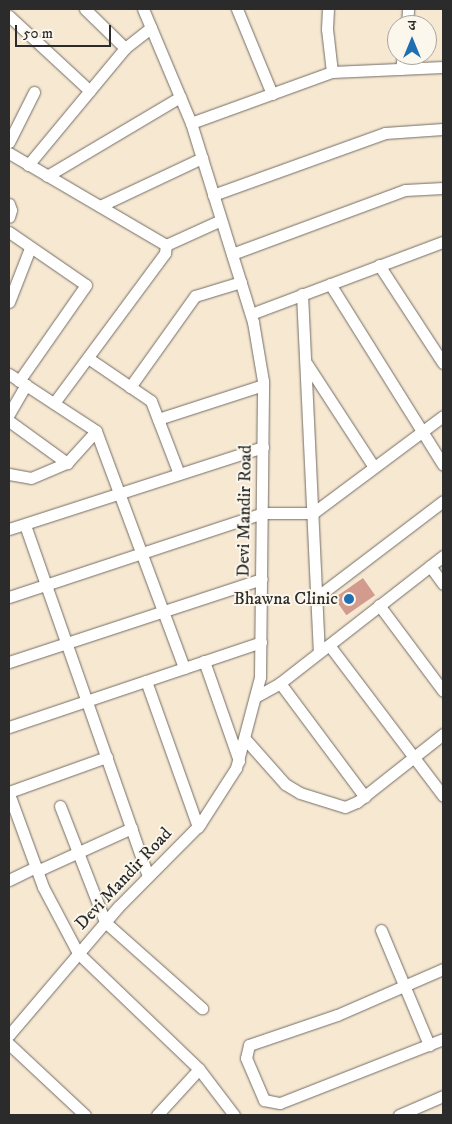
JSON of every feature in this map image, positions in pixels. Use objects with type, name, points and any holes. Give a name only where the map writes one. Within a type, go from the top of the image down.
[{"type":"street","points":[[12,9],[9,16],[90,91]]},
{"type":"street","points":[[86,9],[126,48]]},
{"type":"street","name":"Devi Mandir Road","points":[[9,1035],[105,922],[198,827],[239,761],[257,696],[261,642],[263,385],[251,314],[191,123],[143,9]]},
{"type":"street","points":[[237,9],[272,94]]},
{"type":"street","points":[[328,9],[327,29],[332,72]]},
{"type":"street","points":[[28,165],[126,48],[151,28]]},
{"type":"street","points":[[401,69],[402,65]]},
{"type":"street","points":[[191,123],[332,72],[443,67]]},
{"type":"street","points":[[9,142],[34,92]]},
{"type":"street","points":[[47,176],[180,97]]},
{"type":"street","points":[[213,195],[385,133],[443,129]]},
{"type":"street","points":[[9,153],[166,245]]},
{"type":"street","points":[[100,206],[202,158]]},
{"type":"street","points":[[232,254],[405,190],[443,188]]},
{"type":"street","points":[[9,204],[9,217]]},
{"type":"street","points":[[166,245],[221,220]]},
{"type":"street","points":[[9,232],[86,285],[22,383],[9,414]]},
{"type":"street","points":[[251,314],[443,242]]},
{"type":"street","points":[[54,404],[165,253],[166,245]]},
{"type":"street","points":[[9,302],[12,286],[30,248]]},
{"type":"street","points":[[379,266],[443,364]]},
{"type":"street","points":[[130,387],[195,296],[241,282]]},
{"type":"street","points":[[330,284],[420,432],[443,465]]},
{"type":"street","points":[[302,294],[314,513],[319,652]]},
{"type":"street","points":[[88,358],[151,400],[179,474]]},
{"type":"street","points":[[306,363],[374,467]]},
{"type":"street","points":[[9,374],[96,431],[184,668]]},
{"type":"street","points":[[158,419],[263,385]]},
{"type":"street","points":[[9,596],[262,514],[314,513],[443,416]]},
{"type":"street","points":[[9,421],[67,463]]},
{"type":"street","points":[[9,474],[31,478],[67,463],[96,431]]},
{"type":"street","points":[[9,529],[263,447]]},
{"type":"street","points":[[317,597],[443,502]]},
{"type":"street","points":[[25,525],[148,876]]},
{"type":"street","points":[[257,696],[280,683],[443,556]]},
{"type":"street","points":[[430,566],[443,584]]},
{"type":"street","points":[[9,662],[262,579]]},
{"type":"street","points":[[380,606],[443,690]]},
{"type":"street","points":[[9,727],[261,642]]},
{"type":"street","points":[[329,645],[443,796]]},
{"type":"street","points":[[204,661],[239,761]]},
{"type":"street","points":[[146,681],[198,827]]},
{"type":"street","points":[[280,683],[365,796]]},
{"type":"street","points":[[246,740],[285,784],[300,793],[344,807],[365,796],[443,734]]},
{"type":"street","points":[[107,757],[9,793],[36,869],[78,953],[199,1069],[234,1115]]},
{"type":"street","points":[[60,806],[105,922],[202,1008]]},
{"type":"street","points":[[9,880],[132,828]]},
{"type":"street","points":[[381,930],[430,1045]]},
{"type":"street","points":[[443,969],[337,1016],[249,1045],[246,1058],[264,1100],[280,1103],[443,1040]]},
{"type":"street","points":[[9,1044],[85,1115]]},
{"type":"street","points":[[157,1115],[199,1069]]},
{"type":"street","points":[[399,1115],[443,1096]]},
{"type":"building","points":[[363,578],[375,595],[346,615],[334,598]]},
{"type":"place","name":"Bhawna Clinic","points":[[349,599]]}]
